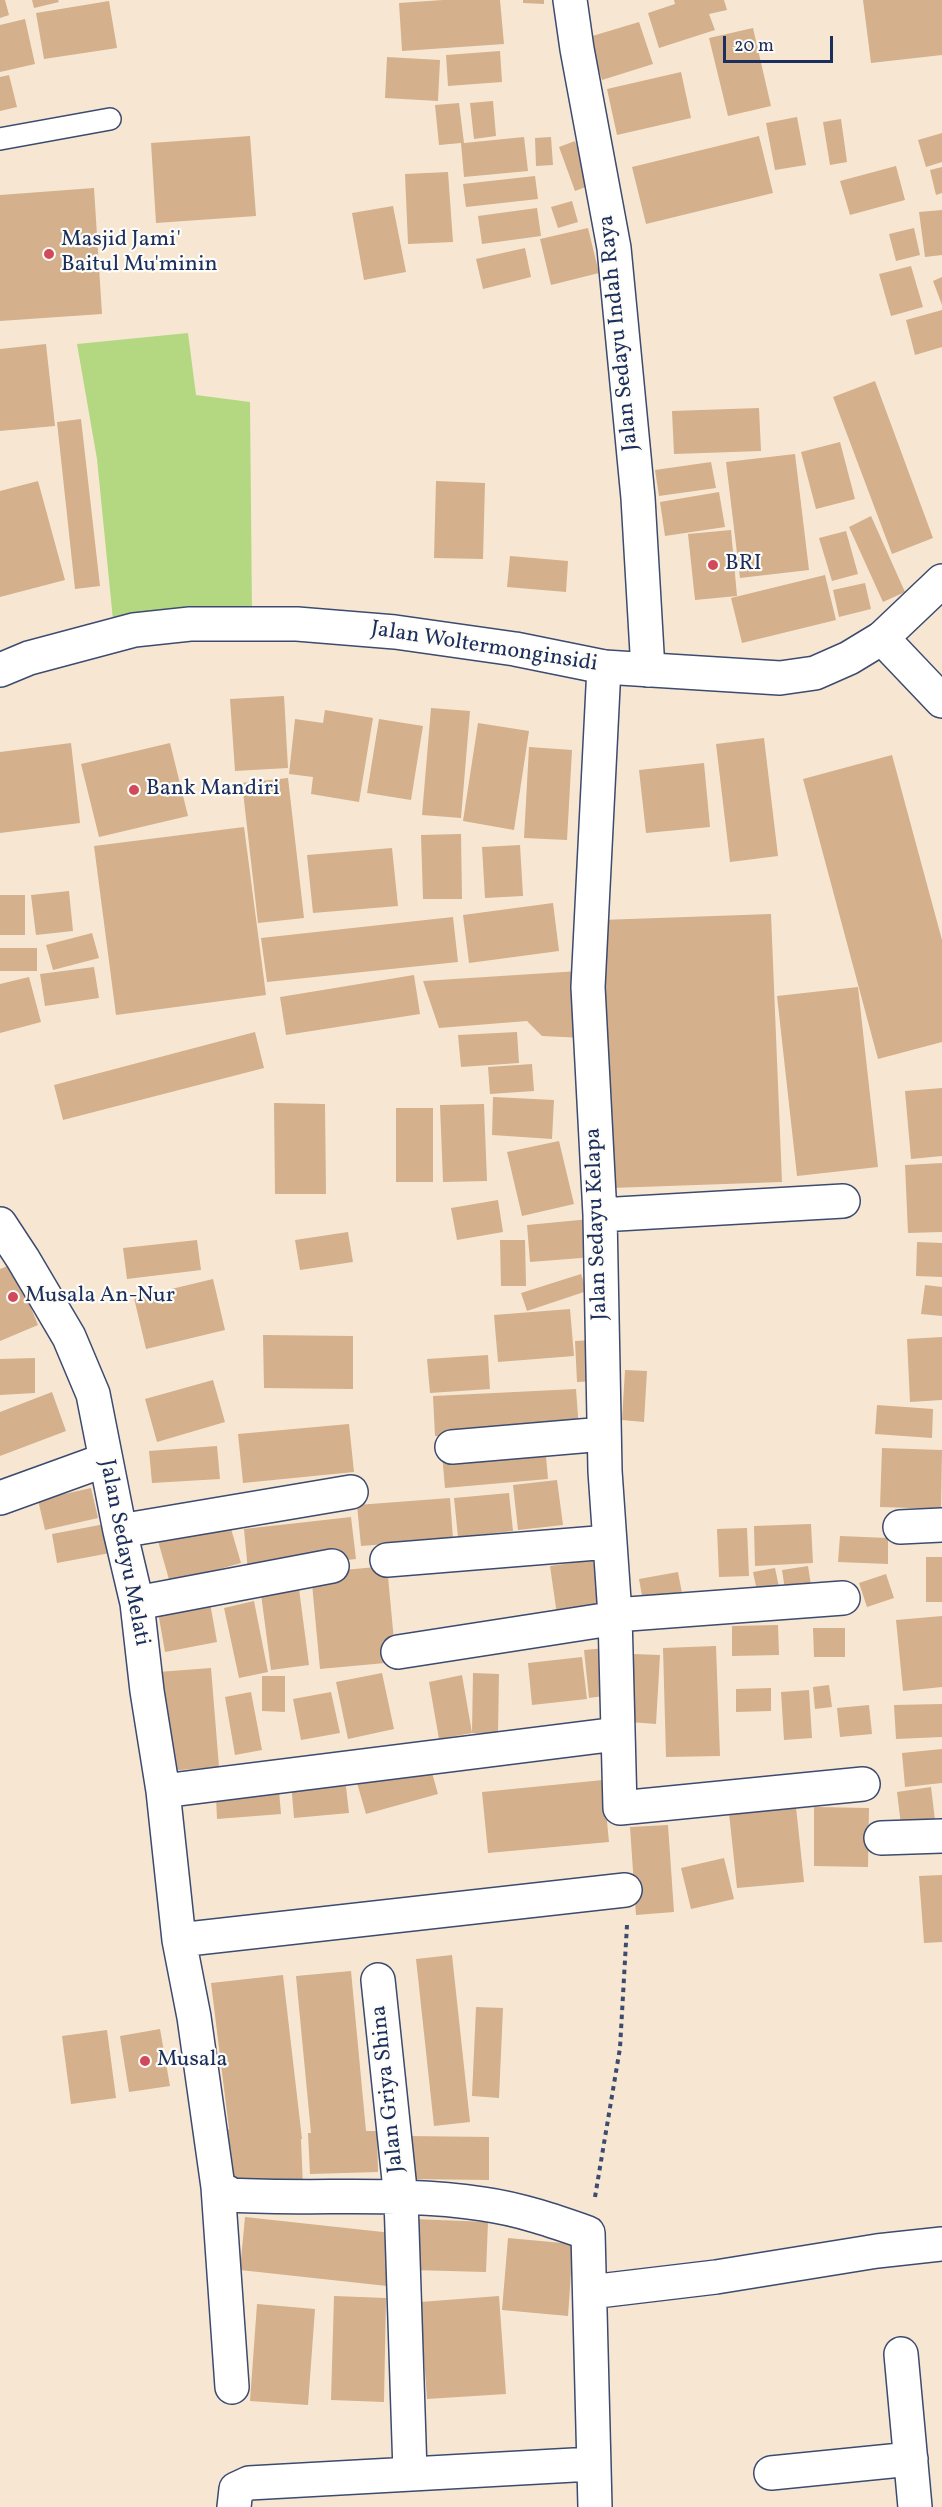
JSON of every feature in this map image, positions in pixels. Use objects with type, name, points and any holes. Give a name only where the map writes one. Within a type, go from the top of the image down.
[{"type":"street","name":"Jalan Sedayu Indah Raya","points":[[570,0],[614,248],[638,498],[648,670]]},
{"type":"street","name":"Jalan Woltermonginsidi","points":[[0,670],[29,658],[134,630],[190,624],[297,624],[396,632],[515,649],[604,667],[780,678],[815,673],[849,658],[882,638],[942,581]]},
{"type":"street","points":[[882,638],[942,701]]},
{"type":"street","name":"Jalan Sedayu Kelapa","points":[[604,667],[588,987],[600,1215],[604,1434],[615,1615],[620,1808],[863,1784]]},
{"type":"street","points":[[600,1215],[843,1201]]},
{"type":"street","name":"Jalan Sedayu Melati","points":[[0,1224],[58,1317],[83,1366],[93,1394],[105,1460],[137,1603],[147,1691],[163,1791],[179,1940]]},
{"type":"street","points":[[452,1448],[604,1434]]},
{"type":"street","points":[[0,1498],[105,1460]]},
{"type":"street","points":[[120,1531],[351,1492]]},
{"type":"street","points":[[900,1527],[942,1525]]},
{"type":"street","points":[[387,1560],[609,1542]]},
{"type":"street","points":[[137,1603],[332,1566]]},
{"type":"street","points":[[398,1652],[604,1620],[615,1615],[843,1598]]},
{"type":"street","points":[[163,1791],[617,1734]]},
{"type":"street","points":[[880,1838],[942,1836]]},
{"type":"street","points":[[232,2387],[218,2187],[194,2018],[179,1940],[625,1890]]},
{"type":"street","name":"Jalan Griya Shina","points":[[378,1980],[401,2199]]},
{"type":"street","name":"Jalan Griya Shina","points":[[218,2187],[232,2195],[401,2199],[482,2204],[530,2213],[588,2233]]},
{"type":"street","points":[[401,2199],[410,2472]]},
{"type":"street","points":[[588,2233],[599,2290],[592,2464],[595,2507]]},
{"type":"street","points":[[599,2290],[716,2277],[877,2251],[942,2244]]},
{"type":"street","points":[[901,2354],[915,2507]]},
{"type":"street","points":[[771,2473],[911,2459]]},
{"type":"street","points":[[234,2507],[236,2489],[249,2482],[592,2464]]},
{"type":"lane","points":[[0,140],[110,119]]},
{"type":"path","points":[[588,2233],[620,2048],[628,1905],[625,1890]]},
{"type":"green space","points":[[188,333],[196,395],[250,402],[252,614],[113,620],[97,459],[77,344]]},
{"type":"building","points":[[0,0],[5,0],[9,15],[0,18]]},
{"type":"building","points":[[32,0],[58,0],[59,2],[34,8]]},
{"type":"building","points":[[500,0],[504,44],[402,51],[399,3]]},
{"type":"building","points":[[523,0],[544,0],[544,4],[523,3]]},
{"type":"building","points":[[674,0],[724,0],[727,10],[709,14],[715,30],[659,48],[648,13],[675,4]]},
{"type":"building","points":[[863,0],[942,0],[942,55],[871,63]]},
{"type":"building","points":[[109,1],[117,48],[44,59],[36,13]]},
{"type":"building","points":[[25,19],[35,64],[0,72],[0,25]]},
{"type":"building","points":[[639,22],[653,64],[602,80],[589,37]]},
{"type":"building","points":[[753,28],[771,106],[728,116],[709,38]]},
{"type":"building","points":[[500,51],[502,82],[448,86],[446,55]]},
{"type":"building","points":[[387,57],[440,60],[438,101],[385,98]]},
{"type":"building","points":[[681,72],[691,118],[617,135],[607,89]]},
{"type":"building","points":[[9,75],[17,107],[0,111],[0,77]]},
{"type":"building","points":[[493,101],[496,136],[474,139],[470,103]]},
{"type":"building","points":[[459,103],[464,143],[524,137],[528,171],[464,177],[461,143],[439,145],[435,105]]},
{"type":"building","points":[[797,117],[806,165],[775,170],[766,123]]},
{"type":"building","points":[[841,119],[847,162],[830,165],[823,122]]},
{"type":"building","points":[[942,133],[942,162],[926,167],[918,140]]},
{"type":"building","points":[[250,136],[256,216],[156,223],[151,143]]},
{"type":"building","points":[[759,136],[773,193],[646,224],[632,167]]},
{"type":"building","points":[[551,137],[553,165],[536,166],[535,138]]},
{"type":"building","points":[[575,141],[591,185],[575,191],[559,147]]},
{"type":"building","points":[[896,166],[905,200],[850,215],[840,181]]},
{"type":"building","points":[[942,167],[942,193],[936,195],[930,170]]},
{"type":"building","points":[[448,172],[453,242],[408,244],[405,174]]},
{"type":"building","points":[[535,176],[538,199],[466,207],[463,184]]},
{"type":"building","name":"Masjid Jami' Baitul Mu'minin","points":[[94,188],[102,314],[0,321],[0,195]]},
{"type":"building","points":[[572,201],[578,222],[558,228],[551,207]]},
{"type":"building","points":[[393,206],[406,272],[364,280],[352,213]]},
{"type":"building","points":[[537,208],[541,236],[482,244],[478,216]]},
{"type":"building","points":[[942,210],[942,255],[925,257],[919,212]]},
{"type":"building","points":[[588,228],[599,273],[551,285],[540,239]]},
{"type":"building","points":[[914,228],[920,255],[896,261],[889,234]]},
{"type":"building","points":[[525,248],[531,277],[483,289],[476,259]]},
{"type":"building","points":[[911,266],[923,307],[891,316],[879,274]]},
{"type":"building","points":[[942,277],[942,305],[933,281]]},
{"type":"building","points":[[942,310],[942,347],[915,355],[906,320]]},
{"type":"building","points":[[46,344],[55,426],[0,431],[0,349]]},
{"type":"building","points":[[875,381],[933,538],[892,554],[833,397]]},
{"type":"building","points":[[759,408],[761,451],[674,454],[672,411]]},
{"type":"building","points":[[81,419],[100,586],[75,589],[57,422]]},
{"type":"building","points":[[840,442],[855,499],[816,509],[801,452]]},
{"type":"building","points":[[795,454],[809,570],[740,578],[726,462]]},
{"type":"building","points":[[711,462],[716,488],[659,496],[655,470]]},
{"type":"building","points":[[38,481],[65,580],[0,597],[0,491]]},
{"type":"building","points":[[436,481],[485,483],[483,559],[434,558]]},
{"type":"building","points":[[719,492],[725,527],[665,536],[660,502]]},
{"type":"building","points":[[871,516],[905,592],[883,602],[849,527]]},
{"type":"building","name":"BRI","points":[[731,530],[737,596],[695,600],[688,534]]},
{"type":"building","points":[[846,531],[858,574],[832,581],[819,538]]},
{"type":"building","points":[[510,556],[568,561],[566,592],[507,587]]},
{"type":"building","points":[[825,575],[836,620],[742,643],[731,598]]},
{"type":"building","points":[[865,583],[871,609],[839,617],[833,590]]},
{"type":"building","points":[[284,696],[288,768],[235,771],[230,699]]},
{"type":"building","points":[[431,708],[470,711],[461,818],[422,815]]},
{"type":"building","points":[[325,710],[373,718],[359,802],[311,794],[313,777],[289,774],[295,719],[323,723]]},
{"type":"building","points":[[379,719],[423,726],[411,800],[367,793]]},
{"type":"building","points":[[478,723],[529,731],[514,830],[463,821]]},
{"type":"building","points":[[764,738],[778,856],[730,862],[716,744]]},
{"type":"building","points":[[71,743],[80,823],[0,833],[0,752]]},
{"type":"building","name":"Bank Mandiri","points":[[170,743],[188,816],[99,837],[81,764]]},
{"type":"building","points":[[529,747],[572,750],[567,840],[524,838]]},
{"type":"building","points":[[892,755],[942,940],[942,1042],[878,1059],[803,779]]},
{"type":"building","points":[[704,763],[710,827],[646,833],[639,770]]},
{"type":"building","points":[[288,778],[304,918],[258,923],[242,783]]},
{"type":"building","points":[[244,827],[266,995],[116,1015],[94,846]]},
{"type":"building","points":[[461,834],[462,899],[423,899],[421,835]]},
{"type":"building","points":[[520,845],[523,896],[485,898],[482,847]]},
{"type":"building","points":[[392,848],[398,906],[313,913],[307,855]]},
{"type":"building","points":[[69,891],[73,931],[36,935],[31,895]]},
{"type":"building","points":[[0,895],[25,895],[25,935],[0,935]]},
{"type":"building","points":[[553,903],[559,951],[469,963],[463,915]]},
{"type":"building","points":[[771,914],[782,1182],[611,1188],[601,920]]},
{"type":"building","points":[[453,917],[458,962],[267,982],[261,938]]},
{"type":"building","points":[[92,933],[99,958],[53,970],[46,945]]},
{"type":"building","points":[[0,948],[37,948],[37,971],[0,971]]},
{"type":"building","points":[[94,967],[99,998],[45,1006],[40,974]]},
{"type":"building","points":[[579,971],[584,1038],[542,1036],[527,1021],[439,1028],[423,981]]},
{"type":"building","points":[[414,975],[420,1014],[286,1035],[280,997]]},
{"type":"building","points":[[29,977],[41,1022],[0,1033],[0,984]]},
{"type":"building","points":[[858,987],[878,1167],[797,1176],[777,996]]},
{"type":"building","points":[[255,1032],[264,1068],[63,1120],[54,1085]]},
{"type":"building","points":[[517,1032],[519,1063],[461,1067],[458,1035]]},
{"type":"building","points":[[532,1064],[534,1091],[490,1094],[488,1067]]},
{"type":"building","points":[[942,1088],[942,1156],[911,1159],[905,1091]]},
{"type":"building","points":[[493,1097],[554,1100],[552,1139],[492,1135]]},
{"type":"building","points":[[274,1103],[325,1104],[326,1194],[275,1194]]},
{"type":"building","points":[[484,1104],[487,1181],[443,1182],[440,1105]]},
{"type":"building","points":[[396,1108],[433,1108],[433,1182],[396,1182]]},
{"type":"building","points":[[559,1141],[574,1204],[522,1216],[507,1152]]},
{"type":"building","points":[[942,1163],[942,1232],[908,1233],[905,1165]]},
{"type":"building","points":[[498,1200],[503,1232],[457,1240],[451,1208]]},
{"type":"building","points":[[590,1219],[594,1257],[530,1262],[527,1225]]},
{"type":"building","points":[[348,1232],[353,1262],[300,1270],[295,1240]]},
{"type":"building","points":[[197,1240],[201,1270],[127,1279],[123,1248]]},
{"type":"building","points":[[500,1240],[525,1240],[526,1286],[501,1286]]},
{"type":"building","points":[[917,1242],[942,1243],[942,1277],[916,1276]]},
{"type":"building","name":"Musala An-Nur","points":[[13,1264],[38,1325],[0,1341],[0,1269]]},
{"type":"building","points":[[581,1274],[587,1291],[527,1311],[521,1293]]},
{"type":"building","points":[[213,1279],[225,1330],[146,1349],[134,1298]]},
{"type":"building","points":[[925,1285],[942,1287],[942,1316],[921,1314]]},
{"type":"building","points":[[570,1309],[574,1356],[498,1362],[494,1315]]},
{"type":"building","points":[[263,1335],[353,1336],[353,1389],[264,1388]]},
{"type":"building","points":[[942,1337],[942,1400],[910,1402],[907,1339]]},
{"type":"building","points":[[593,1340],[595,1381],[577,1382],[575,1341]]},
{"type":"building","points":[[488,1355],[490,1389],[430,1393],[427,1359]]},
{"type":"building","points":[[35,1358],[35,1393],[0,1395],[0,1359]]},
{"type":"building","points":[[625,1370],[647,1371],[644,1422],[622,1420]]},
{"type":"building","points":[[213,1380],[225,1422],[157,1442],[145,1399]]},
{"type":"building","points":[[576,1389],[579,1429],[435,1436],[433,1396]]},
{"type":"building","points":[[52,1392],[66,1431],[0,1456],[0,1412]]},
{"type":"building","points":[[877,1405],[933,1409],[932,1438],[875,1434]]},
{"type":"building","points":[[349,1424],[354,1472],[243,1483],[238,1434]]},
{"type":"building","points":[[545,1445],[548,1479],[445,1488],[442,1454]]},
{"type":"building","points":[[217,1446],[220,1479],[152,1483],[149,1451]]},
{"type":"building","points":[[882,1448],[942,1450],[941,1509],[880,1507]]},
{"type":"building","points":[[557,1480],[563,1525],[518,1530],[513,1485]]},
{"type":"building","points":[[91,1488],[98,1518],[45,1530],[38,1500]]},
{"type":"building","points":[[509,1493],[513,1531],[458,1537],[454,1498]]},
{"type":"building","points":[[450,1498],[453,1539],[361,1546],[357,1505]]},
{"type":"building","points":[[227,1515],[241,1563],[170,1583],[156,1534]]},
{"type":"building","points":[[351,1517],[356,1559],[248,1571],[244,1529]]},
{"type":"building","points":[[105,1524],[110,1553],[57,1563],[52,1534]]},
{"type":"building","points":[[811,1524],[813,1563],[755,1566],[754,1526]]},
{"type":"building","points":[[747,1528],[749,1576],[719,1577],[717,1529]]},
{"type":"building","points":[[840,1536],[888,1538],[888,1564],[838,1562]]},
{"type":"building","points":[[926,1557],[942,1557],[942,1602],[926,1602]]},
{"type":"building","points":[[593,1560],[601,1608],[557,1615],[550,1566]]},
{"type":"building","points":[[387,1566],[396,1662],[320,1669],[311,1573]]},
{"type":"building","points":[[808,1566],[811,1585],[785,1590],[782,1570]]},
{"type":"building","points":[[775,1568],[779,1587],[757,1591],[753,1572]]},
{"type":"building","points":[[678,1572],[682,1593],[643,1601],[639,1579]]},
{"type":"building","points":[[886,1574],[894,1598],[867,1607],[859,1583]]},
{"type":"building","points":[[299,1589],[309,1665],[271,1670],[261,1594]]},
{"type":"building","points":[[254,1601],[268,1672],[239,1678],[224,1608]]},
{"type":"building","points":[[210,1603],[217,1642],[165,1652],[158,1612]]},
{"type":"building","points":[[942,1616],[942,1687],[903,1691],[896,1620]]},
{"type":"building","points":[[778,1625],[779,1655],[732,1656],[732,1626]]},
{"type":"building","points":[[813,1628],[845,1628],[845,1657],[814,1657]]},
{"type":"building","points":[[716,1646],[720,1756],[666,1757],[663,1648]]},
{"type":"building","points":[[606,1648],[611,1695],[589,1698],[584,1650]]},
{"type":"building","points":[[634,1654],[660,1655],[656,1724],[630,1722]]},
{"type":"building","points":[[582,1657],[587,1699],[532,1705],[528,1663]]},
{"type":"building","points":[[211,1668],[219,1767],[166,1771],[158,1672]]},
{"type":"building","points":[[382,1673],[394,1729],[348,1739],[336,1682]]},
{"type":"building","points":[[473,1673],[499,1674],[498,1734],[472,1733]]},
{"type":"building","points":[[462,1675],[472,1733],[439,1739],[429,1682]]},
{"type":"building","points":[[262,1676],[285,1676],[285,1712],[262,1711]]},
{"type":"building","points":[[829,1685],[832,1707],[815,1709],[813,1687]]},
{"type":"building","points":[[771,1688],[771,1711],[736,1712],[736,1689]]},
{"type":"building","points":[[809,1690],[812,1738],[784,1740],[781,1692]]},
{"type":"building","points":[[251,1692],[262,1750],[235,1755],[225,1697]]},
{"type":"building","points":[[331,1692],[340,1733],[301,1740],[293,1699]]},
{"type":"building","points":[[942,1704],[942,1737],[896,1739],[894,1705]]},
{"type":"building","points":[[869,1705],[872,1734],[840,1737],[837,1708]]},
{"type":"building","points":[[942,1749],[942,1783],[905,1787],[902,1753]]},
{"type":"building","points":[[429,1762],[438,1794],[366,1814],[357,1783]]},
{"type":"building","points":[[345,1778],[349,1813],[294,1818],[291,1782]]},
{"type":"building","points":[[603,1780],[609,1842],[488,1853],[482,1792]]},
{"type":"building","points":[[931,1787],[935,1820],[901,1825],[897,1792]]},
{"type":"building","points":[[279,1791],[281,1814],[217,1819],[216,1797]]},
{"type":"building","points":[[796,1807],[804,1882],[737,1888],[729,1813]]},
{"type":"building","points":[[814,1807],[869,1808],[868,1867],[814,1866]]},
{"type":"building","points":[[668,1825],[674,1912],[636,1915],[630,1827]]},
{"type":"building","points":[[724,1858],[734,1899],[691,1909],[681,1868]]},
{"type":"building","points":[[942,1875],[942,1942],[924,1943],[919,1876]]},
{"type":"building","points":[[452,1955],[470,2122],[434,2126],[416,1959]]},
{"type":"building","points":[[351,1971],[366,2131],[377,2131],[378,2172],[310,2174],[308,2133],[311,2133],[296,1976]]},
{"type":"building","points":[[283,1975],[302,2139],[303,2187],[231,2190],[227,2129],[229,2129],[211,1983]]},
{"type":"building","points":[[476,2007],[503,2008],[499,2098],[472,2096]]},
{"type":"building","name":"Musala","points":[[160,2029],[170,2086],[129,2092],[120,2036]]},
{"type":"building","points":[[107,2030],[116,2098],[71,2104],[62,2036]]},
{"type":"building","points":[[407,2136],[489,2137],[489,2180],[407,2179]]},
{"type":"building","points":[[245,2217],[392,2233],[387,2286],[240,2270]]},
{"type":"building","points":[[414,2219],[488,2222],[486,2272],[412,2270]]},
{"type":"building","points":[[508,2238],[573,2244],[568,2316],[502,2310]]},
{"type":"building","points":[[334,2296],[386,2298],[384,2402],[331,2400]]},
{"type":"building","points":[[499,2296],[506,2394],[427,2399],[420,2302]]},
{"type":"building","points":[[257,2304],[315,2309],[308,2405],[250,2401]]},
{"type":"place","name":"Masjid Jami' Baitul Mu'minin","points":[[49,254]]},
{"type":"place","name":"BRI","points":[[713,565]]},
{"type":"place","name":"Bank Mandiri","points":[[134,790]]},
{"type":"place","name":"Musala An-Nur","points":[[13,1297]]},
{"type":"place","name":"Musala","points":[[145,2061]]}]
